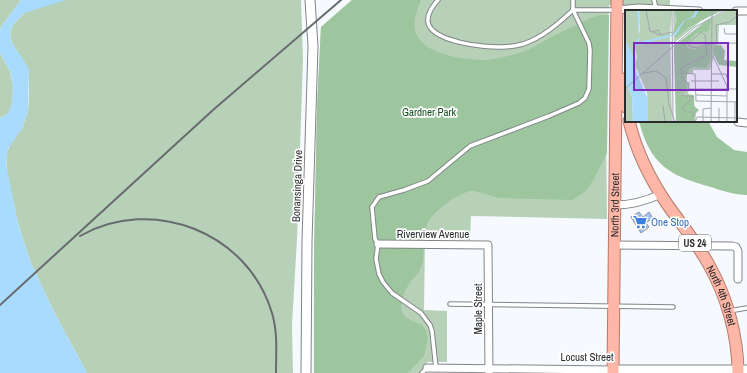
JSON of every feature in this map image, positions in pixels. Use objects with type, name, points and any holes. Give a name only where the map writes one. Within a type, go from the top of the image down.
[{"type":"highway","points":[[617,5],[617,37],[625,99]]},
{"type":"highway","name":"North 3rd Street","points":[[613,371],[617,37]]},
{"type":"highway","name":"North 4th Street","points":[[629,122],[635,142],[643,160],[662,194],[697,246],[717,280],[728,311],[741,371]]},
{"type":"street","name":"Bonansinga Drive","points":[[306,373],[307,241],[313,46],[310,0]]},
{"type":"street","points":[[617,5],[656,10]]},
{"type":"street","points":[[738,122],[747,123]]},
{"type":"street","points":[[615,205],[626,205],[642,202],[662,194]]},
{"type":"street","name":"Riverview Avenue","points":[[378,244],[488,245]]},
{"type":"street","name":"Maple Street","points":[[488,245],[489,371]]},
{"type":"street","points":[[614,245],[736,247],[738,251],[738,279]]},
{"type":"street","name":"Locust Street","points":[[424,370],[436,368],[489,371],[741,371]]},
{"type":"lane","points":[[438,0],[428,16],[429,24],[433,30],[452,40],[502,48],[512,47],[531,41],[552,28],[573,10],[617,5]]},
{"type":"lane","points":[[436,368],[430,325],[421,313],[392,293],[383,282],[377,268],[376,259],[378,244],[375,239],[372,207],[379,197],[428,181],[470,146],[549,116],[579,103],[585,98],[589,89],[590,50],[586,34],[573,10],[572,0]]},
{"type":"lane","points":[[654,0],[656,10]]},
{"type":"lane","points":[[450,304],[488,306],[673,307]]},
{"type":"lane","points":[[728,311],[747,308]]},
{"type":"green space","points":[[0,0],[21,0],[1,27],[0,31]]},
{"type":"green space","points":[[36,0],[301,0],[303,59],[297,239],[292,325],[293,373],[87,373],[54,312],[30,261],[18,223],[7,174],[6,155],[11,143],[22,128],[28,111],[29,95],[29,70],[12,43],[10,34],[12,26]]},
{"type":"green space","name":"Gardner Park","points":[[352,0],[670,0],[670,5],[609,5],[606,122],[607,219],[471,216],[470,240],[425,238],[424,310],[447,311],[447,362],[427,362],[427,373],[314,373],[314,256],[317,108],[321,27]]},
{"type":"green space","name":"Gardner Park","points":[[352,0],[421,0],[415,22],[415,30],[418,38],[432,49],[442,53],[462,58],[480,60],[496,59],[522,52],[590,18],[600,15],[609,15],[607,153],[594,179],[586,191],[572,200],[499,198],[475,191],[469,191],[452,199],[437,211],[429,220],[425,230],[423,262],[419,272],[410,282],[404,293],[401,306],[402,312],[406,318],[422,325],[426,330],[428,338],[424,356],[408,373],[314,373],[314,256],[317,108],[321,27]]},
{"type":"green space","points":[[0,53],[10,71],[13,87],[12,104],[8,114],[0,118]]},
{"type":"green space","points":[[639,122],[709,122],[717,137],[734,150],[747,152],[747,195],[724,191],[697,183],[673,173],[656,158],[649,148]]},
{"type":"water","points":[[21,0],[66,0],[24,13],[12,26],[10,34],[12,43],[29,70],[28,111],[22,128],[8,149],[6,164],[18,223],[30,261],[54,312],[87,373],[0,373],[0,118],[8,114],[12,103],[13,87],[10,71],[0,53],[0,31],[1,27]]},
{"type":"building","name":"One Stop","points":[[639,212],[643,217],[649,212],[653,218],[646,223],[649,227],[641,233],[631,217]]},
{"type":"railway","points":[[0,305],[213,110],[341,0]]},
{"type":"railway","points":[[80,236],[108,224],[137,219],[166,221],[194,229],[220,242],[242,261],[260,285],[272,313],[276,336],[276,373]]},
{"type":"place","name":"One Stop","points":[[640,222]]}]
